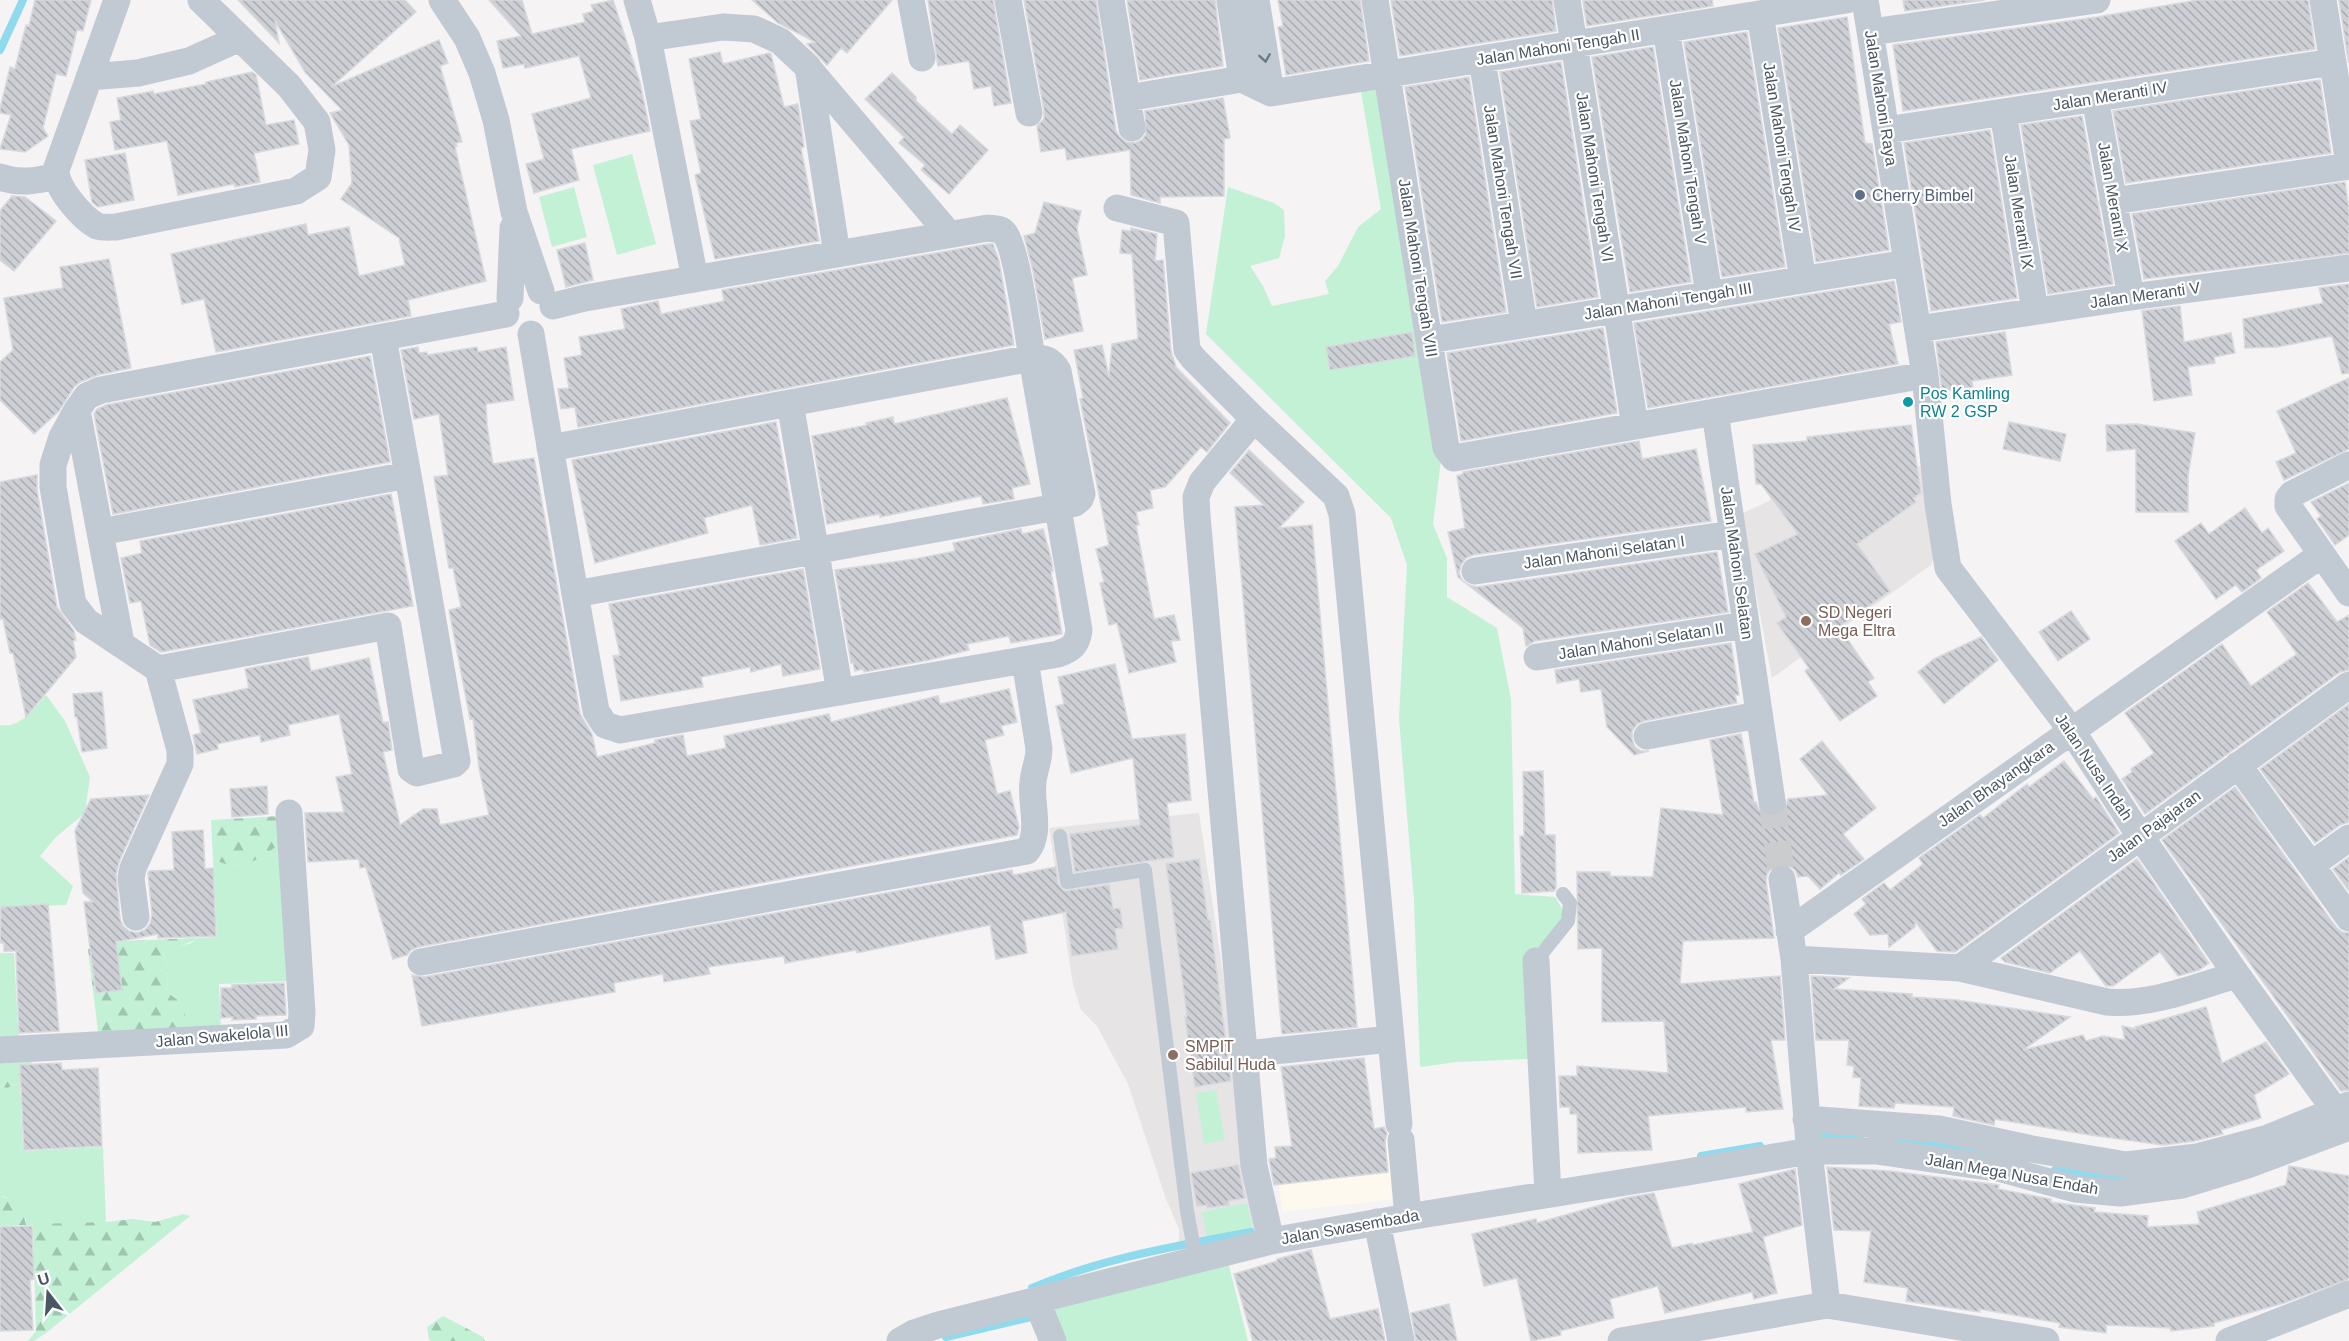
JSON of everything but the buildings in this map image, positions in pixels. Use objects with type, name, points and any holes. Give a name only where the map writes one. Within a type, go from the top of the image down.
[{"type":"street","points":[[117,0],[56,170],[59,186],[87,219],[100,227],[116,227],[266,198],[296,191],[318,177],[322,150],[316,122],[289,86],[201,0]]},
{"type":"street","points":[[442,0],[467,38],[482,73],[496,120],[514,212],[547,298],[550,321],[546,328],[531,334],[518,331],[512,326],[508,306],[514,212]]},
{"type":"street","points":[[637,0],[648,38],[695,279]]},
{"type":"street","points":[[911,0],[922,58]]},
{"type":"street","points":[[1008,0],[1029,113]]},
{"type":"street","points":[[1111,0],[1132,128]]},
{"type":"street","points":[[1230,0],[1242,79]]},
{"type":"street","points":[[1256,0],[1271,93]]},
{"type":"street","name":"Jalan Mahoni Tengah VIII","points":[[1375,0],[1446,448],[1454,458],[1635,426]]},
{"type":"street","name":"Jalan Mahoni Tengah VI","points":[[1567,0],[1635,426]]},
{"type":"street","name":"Jalan Mahoni Tengah II","points":[[1271,93],[1666,29],[1757,10],[1846,0]]},
{"type":"street","name":"Jalan Mahoni Raya","points":[[1865,0],[1907,263],[1930,326],[1924,375]]},
{"type":"street","points":[[1871,32],[2097,0]]},
{"type":"street","points":[[2113,201],[2349,165],[2324,0]]},
{"type":"street","name":"Jalan Mahoni Tengah IV","points":[[1757,10],[1803,280]]},
{"type":"street","points":[[648,38],[723,27],[754,29],[780,41],[808,67],[949,234]]},
{"type":"street","name":"Jalan Mahoni Tengah V","points":[[1666,29],[1709,294]]},
{"type":"street","points":[[89,77],[138,73],[189,61],[240,38]]},
{"type":"street","name":"Jalan Mahoni Tengah VII","points":[[1482,59],[1524,324]]},
{"type":"street","name":"Jalan Meranti IV","points":[[1886,130],[2333,62]]},
{"type":"street","points":[[808,67],[837,254]]},
{"type":"street","points":[[1127,98],[1242,79],[1271,93]]},
{"type":"street","name":"Jalan Meranti X","points":[[2095,98],[2131,297]]},
{"type":"street","name":"Jalan Meranti IX","points":[[2003,112],[2035,311]]},
{"type":"street","points":[[0,177],[14,182],[34,182],[56,176]]},
{"type":"street","points":[[1117,208],[1176,223],[1188,350],[1193,358],[1254,419],[1336,496],[1342,514],[1408,1216]]},
{"type":"street","points":[[508,306],[514,293],[527,288],[547,298],[695,279],[988,228],[1001,230],[1006,236],[1015,266],[1032,358],[1055,420],[1057,507],[1079,630],[1078,641],[1070,650],[1025,660],[620,730],[605,725],[596,711],[531,334]]},
{"type":"street","name":"Jalan Mahoni Tengah III","points":[[1429,340],[1907,263]]},
{"type":"street","name":"Jalan Meranti V","points":[[1930,326],[2349,268]]},
{"type":"street","points":[[136,917],[131,878],[133,868],[180,764],[180,750],[158,669],[86,621],[74,604],[53,487],[53,465],[62,437],[77,410],[87,396],[101,390],[383,338],[508,306]]},
{"type":"street","points":[[383,338],[457,761],[454,764],[417,773],[411,769],[388,626]]},
{"type":"street","points":[[550,448],[1032,358]]},
{"type":"street","points":[[1635,426],[1924,375]]},
{"type":"street","name":"Jalan Nusa Indah","points":[[1924,375],[1938,504],[1948,568],[2072,731],[2140,836],[2237,975],[2346,1120]]},
{"type":"street","points":[[790,403],[840,692]]},
{"type":"street","points":[[77,410],[121,643]]},
{"type":"street","name":"Jalan Mahoni Selatan","points":[[1715,412],[1772,801]]},
{"type":"street","points":[[1254,419],[1202,482],[1196,497],[1254,1166],[1271,1241]]},
{"type":"street","points":[[2349,465],[2292,494],[2288,499],[2288,506],[2349,593]]},
{"type":"street","points":[[100,532],[408,475]]},
{"type":"street","points":[[575,594],[1057,507]]},
{"type":"street","name":"Jalan Mahoni Selatan I","points":[[1475,571],[1732,534]]},
{"type":"street","name":"Jalan Bhayangkara","points":[[1789,931],[2322,555]]},
{"type":"street","points":[[158,669],[433,618]]},
{"type":"street","name":"Jalan Mahoni Selatan II","points":[[1537,657],[1745,625]]},
{"type":"street","points":[[421,962],[1027,851],[1031,846],[1034,828],[1033,782],[1039,760],[1039,749],[1025,660]]},
{"type":"street","name":"Jalan Pajajaran","points":[[1960,968],[2349,685]]},
{"type":"street","points":[[1647,736],[1758,715]]},
{"type":"street","points":[[2238,765],[2349,918]]},
{"type":"street","name":"Jalan Swakelola III","points":[[0,1050],[286,1035],[296,1031],[301,1026],[302,1013],[289,813]]},
{"type":"street","points":[[2311,865],[2349,838]]},
{"type":"street","points":[[1782,879],[1794,959],[1809,1151],[1827,1305]]},
{"type":"street","points":[[1794,959],[1960,968],[2107,1002],[2129,1004],[2157,999],[2237,975]]},
{"type":"street","points":[[1536,961],[1548,1194]]},
{"type":"street","points":[[1245,1054],[1391,1039]]},
{"type":"street","points":[[1806,1119],[1939,1129],[2032,1149],[2126,1165],[2197,1157],[2346,1120]]},
{"type":"street","name":"Jalan Mega Nusa Endah","points":[[1809,1151],[1876,1151],[2002,1169],[2075,1189],[2120,1193],[2182,1185],[2247,1165],[2346,1120]]},
{"type":"street","name":"Jalan Swasembada","points":[[900,1341],[914,1333],[938,1325],[1271,1241],[1408,1216],[1809,1151]]},
{"type":"street","points":[[1377,1222],[1401,1341]]},
{"type":"street","points":[[2229,1341],[2349,1294]]},
{"type":"street","points":[[1036,1300],[1053,1341]]},
{"type":"street","points":[[1621,1341],[1743,1330],[1827,1305],[2046,1341]]},
{"type":"lane","points":[[1060,836],[1066,882],[1145,870],[1187,1211],[1196,1260]]},
{"type":"lane","points":[[1536,961],[1568,921],[1570,903],[1563,894]]},
{"type":"shaded area","name":"SD Negeri Mega Eltra","points":[[1924,466],[1940,543],[1931,565],[1772,678],[1741,514],[1767,502],[1804,476]]},
{"type":"shaded area","name":"SMPIT Sabilul Huda","points":[[1199,813],[1228,1007],[1254,1234],[1179,1253],[1179,1229],[1166,1199],[1128,1084],[1097,1026],[1081,1010],[1073,984],[1049,828]]},
{"type":"shaded area","points":[[1388,1135],[1396,1199],[1282,1212],[1275,1147]]},
{"type":"green space","points":[[1377,84],[1441,460],[1433,524],[1447,558],[1447,597],[1497,628],[1511,699],[1515,894],[1555,897],[1564,912],[1555,933],[1525,957],[1529,1059],[1456,1062],[1420,1067],[1414,900],[1399,718],[1407,565],[1391,518],[1206,334],[1228,187],[1274,203],[1284,210],[1285,236],[1279,258],[1250,266],[1272,306],[1329,294],[1325,281],[1338,266],[1358,227],[1381,209],[1360,86]]},
{"type":"green space","points":[[632,154],[656,244],[617,255],[593,165]]},
{"type":"green space","points":[[574,187],[587,237],[552,247],[539,197]]},
{"type":"green space","points":[[46,695],[65,721],[90,777],[85,813],[56,837],[40,856],[73,886],[66,905],[0,907],[0,725],[20,721]]},
{"type":"green space","points":[[280,816],[280,843],[264,855],[251,862],[238,865],[226,864],[213,858],[211,820]]},
{"type":"green space","points":[[280,843],[292,981],[219,984],[221,1030],[177,1030],[183,1004],[167,992],[168,970],[163,953],[174,945],[190,944],[197,938],[217,937],[213,858],[229,865],[245,864]]},
{"type":"green space","points":[[197,938],[163,953],[168,970],[167,992],[183,1004],[186,1019],[177,1030],[98,1032],[88,949],[126,941]]},
{"type":"green space","points":[[0,953],[14,953],[19,1045],[0,1046]]},
{"type":"green space","points":[[31,1057],[32,1071],[20,1071],[20,1083],[7,1088],[0,1086],[0,1059]]},
{"type":"green space","points":[[20,1083],[23,1151],[103,1147],[106,1222],[26,1225],[26,1219],[6,1197],[0,1196],[0,1086],[7,1088]]},
{"type":"green space","points":[[1216,1090],[1225,1140],[1204,1144],[1196,1093]]},
{"type":"green space","points":[[0,1196],[18,1202],[26,1225],[0,1226]]},
{"type":"green space","points":[[1247,1203],[1253,1231],[1208,1241],[1202,1212]]},
{"type":"green space","points":[[183,1214],[190,1216],[46,1333],[34,1341],[28,1341],[36,1331],[33,1224],[133,1219],[155,1222]]},
{"type":"green space","points":[[1228,1262],[1248,1341],[1061,1341],[1047,1308]]},
{"type":"green space","points":[[443,1316],[483,1337],[485,1341],[431,1341],[427,1327]]},
{"type":"waterway","points":[[0,50],[23,0]]},
{"type":"waterway","points":[[1820,1137],[1860,1138]]},
{"type":"waterway","points":[[1887,1140],[1934,1144],[1988,1154]]},
{"type":"waterway","points":[[1701,1156],[1760,1146]]},
{"type":"waterway","points":[[2055,1170],[2133,1178]]},
{"type":"waterway","points":[[1033,1291],[1032,1288],[1058,1278],[1113,1261],[1251,1232]]},
{"type":"waterway","points":[[946,1337],[1031,1317]]},
{"type":"tunnel","points":[[1772,801],[1782,879]]},
{"type":"place","name":"Cherry Bimbel","points":[[1860,195]]},
{"type":"place","name":"Pos Kamling RW 2 GSP","points":[[1908,402]]},
{"type":"place","name":"SD Negeri Mega Eltra","points":[[1806,621]]},
{"type":"place","name":"SMPIT Sabilul Huda","points":[[1173,1055]]}]
